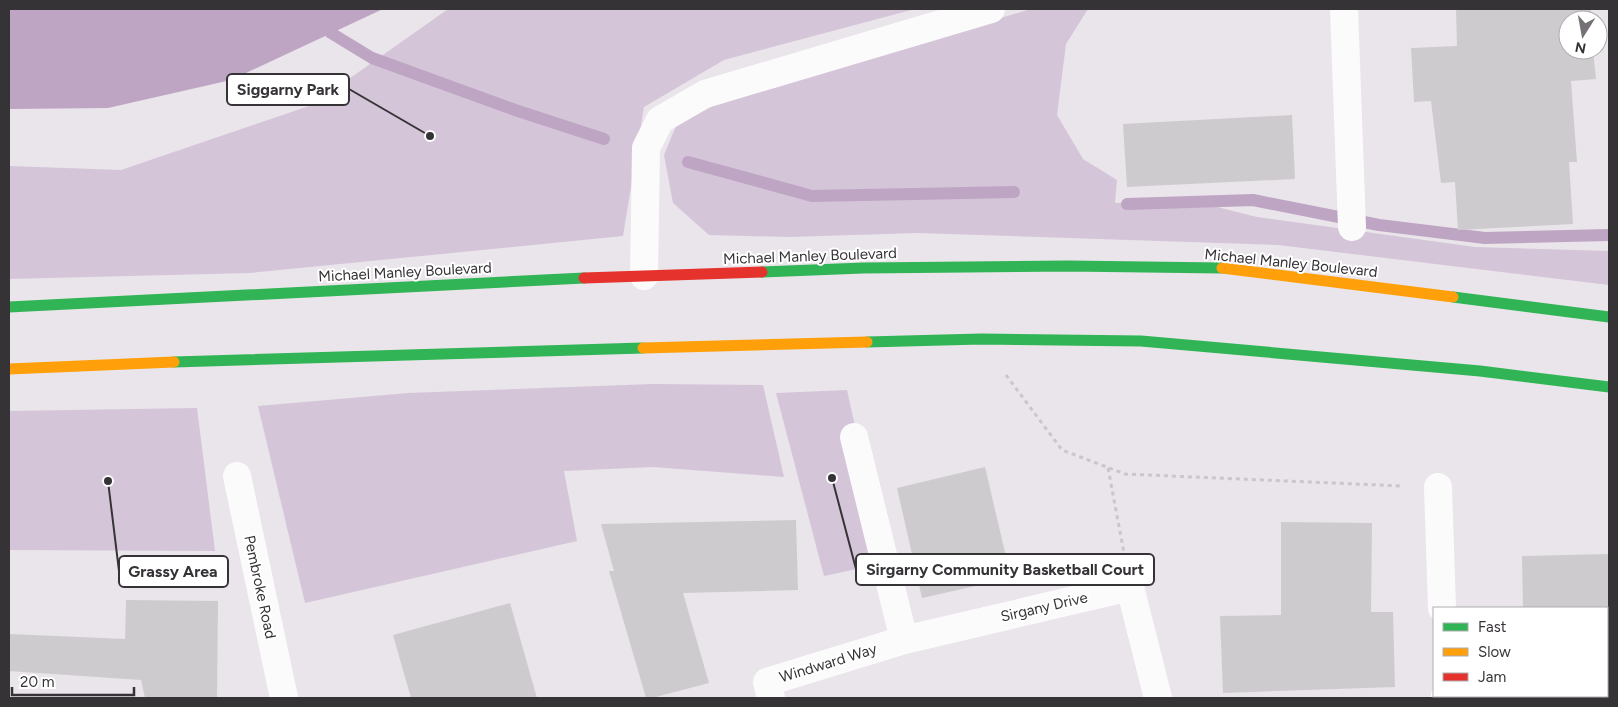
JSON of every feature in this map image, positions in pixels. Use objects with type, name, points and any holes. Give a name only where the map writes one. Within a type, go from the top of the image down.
[{"type":"highway","name":"Michael Manley Boulevard","points":[[9,307],[533,280],[863,268],[1068,266],[1222,268],[1609,317]]},
{"type":"highway","points":[[9,369],[263,359],[980,340],[1141,342],[1480,371],[1609,387]]},
{"type":"street","points":[[644,276],[646,148],[660,120],[705,94],[991,9]]},
{"type":"street","points":[[1344,9],[1352,227]]},
{"type":"street","points":[[854,437],[904,640]]},
{"type":"street","name":"Pembroke Road","points":[[237,476],[284,698]]},
{"type":"street","points":[[1438,487],[1442,607]]},
{"type":"street","points":[[1130,587],[1158,698]]},
{"type":"street","name":"Sirgany Drive","points":[[904,640],[1130,587]]},
{"type":"street","name":"Windward Way","points":[[771,698],[767,682],[904,640]]},
{"type":"path","points":[[980,340],[1062,450],[1125,474],[1438,487]]},
{"type":"path","points":[[1108,468],[1130,587]]},
{"type":"shaded area","points":[[9,9],[383,9],[231,80],[108,108],[9,109]]},
{"type":"shaded area","points":[[448,9],[915,9],[724,60],[644,107],[623,236],[250,273],[9,279],[9,166],[121,170],[312,105]]},
{"type":"shaded area","points":[[1031,9],[1088,9],[1066,44],[1057,115],[1083,159],[1117,180],[1115,203],[1197,202],[1257,217],[1475,247],[1609,251],[1609,285],[1278,245],[918,233],[789,237],[709,235],[673,203],[664,155],[676,126],[723,100]]},
{"type":"shaded area","points":[[653,384],[763,385],[784,477],[653,467],[564,471],[577,541],[305,603],[258,406],[408,393]]},
{"type":"shaded area","points":[[847,390],[885,563],[824,576],[776,393]]},
{"type":"shaded area","points":[[197,408],[215,551],[9,550],[9,411]]},
{"type":"building","points":[[1456,9],[1591,9],[1558,10],[1558,60],[1594,60],[1596,79],[1571,81],[1577,162],[1569,162],[1573,224],[1458,230],[1455,182],[1441,183],[1431,101],[1414,102],[1411,48],[1457,46]]},
{"type":"building","points":[[1292,115],[1295,179],[1127,187],[1123,124]]},
{"type":"building","points":[[985,467],[1011,578],[922,598],[897,488]]},
{"type":"building","points":[[796,520],[798,590],[683,593],[709,683],[646,698],[609,571],[614,571],[601,524]]},
{"type":"building","points":[[1281,522],[1372,523],[1371,612],[1393,612],[1395,687],[1223,693],[1220,616],[1281,615]]},
{"type":"building","points":[[1609,554],[1609,608],[1523,607],[1522,556]]},
{"type":"building","points":[[126,600],[218,601],[217,698],[145,698],[141,680],[9,671],[9,634],[125,639]]},
{"type":"building","points":[[510,603],[537,698],[411,698],[393,635]]},
{"type":"waterway","points":[[331,33],[372,58],[515,110],[604,139]]},
{"type":"waterway","points":[[688,162],[812,196],[1014,192]]},
{"type":"waterway","points":[[1127,204],[1253,200],[1379,225],[1485,238],[1609,235]]},
{"type":"traffic: fast","points":[[762,272],[863,268],[1068,266],[1222,268]]},
{"type":"traffic: fast","points":[[9,307],[584,278]]},
{"type":"traffic: fast","points":[[1453,297],[1609,317]]},
{"type":"traffic: fast","points":[[867,342],[981,339],[1141,341],[1480,371],[1609,387]]},
{"type":"traffic: fast","points":[[174,362],[643,348]]},
{"type":"traffic: slow","points":[[1222,268],[1453,297]]},
{"type":"traffic: slow","points":[[643,348],[867,342]]},
{"type":"traffic: slow","points":[[9,369],[174,362]]},
{"type":"traffic: jam","points":[[584,278],[762,272]]},
{"type":"place","name":"Siggarny Park","points":[[430,136]]},
{"type":"place","name":"Sirgarny Community Basketball Court","points":[[832,478]]},
{"type":"place","name":"Grassy Area","points":[[108,481]]}]
